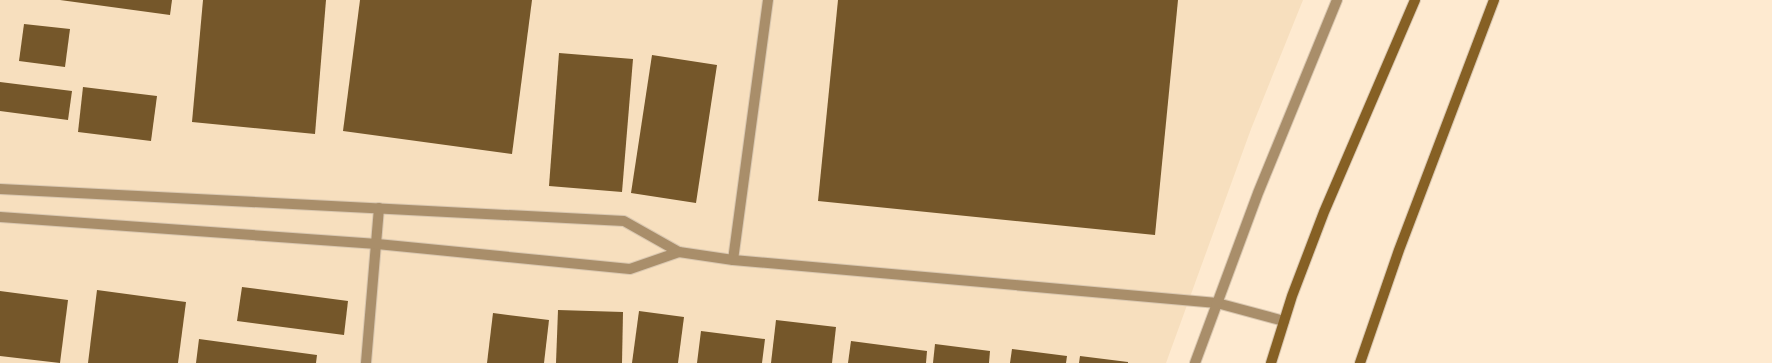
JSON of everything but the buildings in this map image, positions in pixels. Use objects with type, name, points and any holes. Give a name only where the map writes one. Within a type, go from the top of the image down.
[{"type":"main road","points":[[1271,363],[1292,296],[1324,212],[1415,0]]},
{"type":"main road","points":[[1360,363],[1399,250],[1494,0]]},
{"type":"street","points":[[733,260],[768,0]]},
{"type":"street","points":[[1195,363],[1258,193],[1337,0]]},
{"type":"street","points":[[0,189],[624,221],[679,252],[733,260],[1217,303],[1284,321]]},
{"type":"street","points":[[366,363],[379,208]]},
{"type":"street","points":[[0,217],[376,244],[630,269],[679,252]]},
{"type":"shaded area","points":[[0,0],[1303,0],[1251,129],[1166,363],[0,363]]}]
